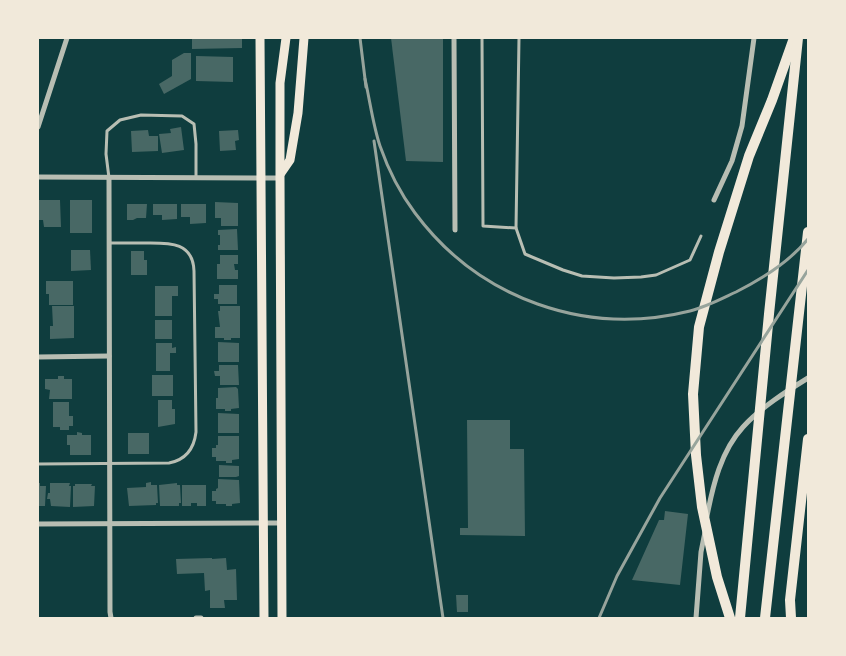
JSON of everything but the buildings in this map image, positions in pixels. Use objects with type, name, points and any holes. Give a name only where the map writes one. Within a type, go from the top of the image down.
[{"type":"highway","points":[[730,618],[713,560],[702,507],[696,455],[693,394],[700,328],[719,252],[749,156],[772,100],[794,38]]},
{"type":"highway","points":[[738,618],[742,595],[798,38]]},
{"type":"highway","points":[[765,618],[808,232]]},
{"type":"highway","points":[[791,618],[790,600],[808,439]]},
{"type":"main road","points":[[260,38],[264,618]]},
{"type":"main road","points":[[282,618],[280,83],[286,38]]},
{"type":"main road","points":[[280,176],[290,160],[298,113],[304,38]]},
{"type":"main road","points":[[263,354],[281,354]]},
{"type":"street","points":[[38,126],[67,38]]},
{"type":"street","points":[[454,38],[455,230]]},
{"type":"street","points":[[714,200],[732,161],[742,126],[754,38]]},
{"type":"street","points":[[38,177],[261,178],[280,176]]},
{"type":"street","points":[[109,178],[110,612],[112,618]]},
{"type":"street","points":[[38,357],[109,356]]},
{"type":"street","points":[[696,618],[701,552],[712,487],[723,461],[743,427],[776,399],[808,378]]},
{"type":"street","points":[[38,524],[281,523]]},
{"type":"street","points":[[196,618],[201,618]]},
{"type":"lane","points":[[482,38],[483,226],[516,228]]},
{"type":"lane","points":[[519,38],[516,228],[525,254],[582,276],[614,278],[656,275],[672,270],[690,260],[701,236]]},
{"type":"lane","points":[[109,178],[106,154],[107,131],[120,120],[141,115],[182,116],[194,124],[196,178]]},
{"type":"lane","points":[[38,464],[174,462],[191,450],[195,440],[194,271],[191,257],[183,248],[170,243],[109,243]]},
{"type":"railway","points":[[360,38],[366,87]]},
{"type":"railway","points":[[365,79],[375,130],[383,155],[399,189],[415,213],[441,243],[470,268],[503,289],[538,304],[574,314],[612,319],[651,318],[690,311],[713,303],[756,281],[784,262],[808,239]]},
{"type":"railway","points":[[374,141],[443,618]]},
{"type":"railway","points":[[599,618],[617,576],[660,498],[808,270]]}]
